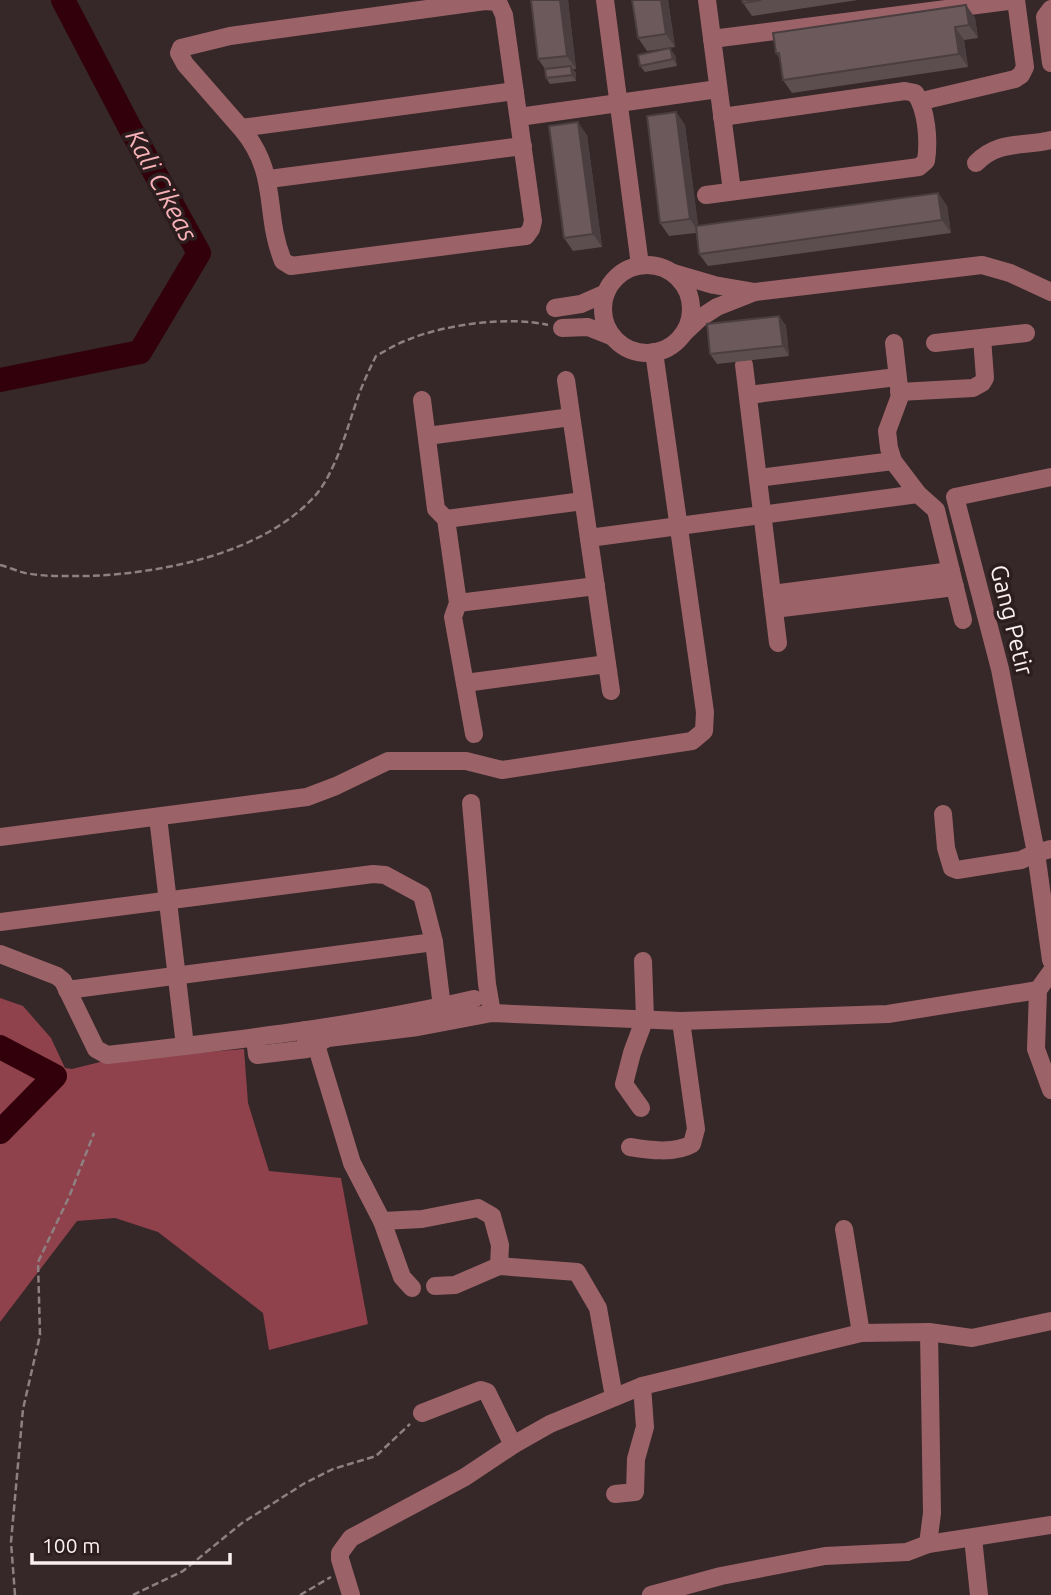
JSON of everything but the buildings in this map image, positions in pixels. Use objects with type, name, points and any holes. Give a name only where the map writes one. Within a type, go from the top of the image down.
[{"type":"street","points":[[605,0],[640,265]]},
{"type":"street","points":[[707,0],[732,191]]},
{"type":"street","points":[[712,39],[1016,0],[1025,67],[1021,75],[1015,79],[922,101]]},
{"type":"street","points":[[495,1],[504,15],[515,91],[533,221],[530,232],[523,237],[291,265],[283,261],[279,251],[269,180],[255,144],[185,64],[179,53],[181,48],[230,36],[495,1]]},
{"type":"street","points":[[1051,9],[1045,16],[1051,63]]},
{"type":"street","points":[[519,117],[718,89]]},
{"type":"street","points":[[241,128],[515,91]]},
{"type":"street","points":[[706,195],[919,167],[926,161],[928,150],[922,101],[915,93],[905,91],[722,117]]},
{"type":"street","points":[[976,163],[987,152],[996,148],[1051,140]]},
{"type":"street","points":[[269,180],[523,146]]},
{"type":"street","points":[[755,292],[714,285],[657,266],[640,265],[626,270],[614,280],[606,293],[603,308],[605,323],[613,337],[624,347],[639,352],[654,352],[671,346],[700,318],[717,307],[755,292],[982,265],[1010,273],[1051,292]]},
{"type":"street","points":[[673,273],[685,285],[691,301],[690,318],[683,334]]},
{"type":"street","points":[[555,307],[581,304],[606,293]]},
{"type":"street","points":[[562,328],[588,327],[613,337]]},
{"type":"street","points":[[935,343],[1026,333]]},
{"type":"street","points":[[748,396],[898,384],[973,388],[985,378],[982,338]]},
{"type":"street","points":[[894,343],[900,396],[887,431],[893,460],[918,494],[936,510],[963,620]]},
{"type":"street","points":[[0,837],[307,797],[388,761],[466,761],[502,770],[692,741],[704,731],[705,712],[654,352]]},
{"type":"street","points":[[744,365],[778,643]]},
{"type":"street","points":[[566,380],[611,691]]},
{"type":"street","points":[[422,400],[436,509],[446,519],[458,603],[453,617],[474,734]]},
{"type":"street","points":[[427,436],[571,417]]},
{"type":"street","points":[[758,478],[893,460]]},
{"type":"street","name":"Gang Petir","points":[[1044,851],[997,655],[955,497],[1051,477]]},
{"type":"street","points":[[589,538],[918,494]]},
{"type":"street","points":[[446,519],[583,501]]},
{"type":"street","points":[[773,601],[953,579]]},
{"type":"street","points":[[458,603],[596,586]]},
{"type":"street","points":[[465,683],[607,664]]},
{"type":"street","points":[[471,803],[492,1013]]},
{"type":"street","points":[[943,814],[946,848],[952,868],[957,870],[1021,860],[1044,851],[1051,960]]},
{"type":"street","points":[[158,817],[185,1046]]},
{"type":"street","points":[[0,922],[373,874],[385,875],[422,895],[434,942],[442,1007]]},
{"type":"street","points":[[67,990],[434,942]]},
{"type":"street","points":[[0,954],[57,976],[100,1053],[107,1055],[255,1038],[442,1007],[474,999]]},
{"type":"street","points":[[641,1108],[624,1084],[645,1018],[643,961]]},
{"type":"street","points":[[1051,972],[1038,990],[1036,1049],[1051,1090]]},
{"type":"street","points":[[412,1288],[402,1277],[382,1221],[352,1163],[317,1048],[320,1042],[328,1038],[418,1027],[492,1013],[681,1021],[888,1014],[1038,990]]},
{"type":"street","points":[[630,1146],[650,1150],[686,1148],[692,1144],[696,1129],[681,1021]]},
{"type":"street","points":[[382,1221],[422,1219],[478,1208],[492,1216],[500,1245],[499,1266]]},
{"type":"street","points":[[844,1229],[861,1333]]},
{"type":"street","points":[[435,1286],[455,1285],[499,1266],[577,1272],[598,1308],[614,1397]]},
{"type":"street","points":[[351,1595],[340,1553],[351,1538],[465,1477],[550,1424],[642,1386],[861,1333],[929,1332],[972,1338],[1051,1321]]},
{"type":"street","points":[[928,1544],[932,1513],[929,1332]]},
{"type":"street","points":[[615,1494],[635,1497],[636,1459],[645,1427],[642,1386]]},
{"type":"street","points":[[422,1412],[481,1390],[487,1392],[513,1445]]},
{"type":"street","points":[[651,1595],[721,1576],[825,1556],[907,1552],[928,1544],[1051,1525]]},
{"type":"street","points":[[973,1538],[979,1595]]},
{"type":"path","points":[[0,565],[24,573],[63,577],[114,575],[175,567],[231,550],[280,525],[315,496],[341,452],[358,396],[376,356],[411,338],[495,320],[530,320],[562,328]]},
{"type":"path","points":[[15,1595],[11,1542],[23,1409],[40,1335],[38,1262],[69,1197],[93,1133]]},
{"type":"path","points":[[133,1595],[183,1571],[242,1523],[305,1483],[333,1469],[376,1456],[422,1412]]},
{"type":"path","points":[[300,1595],[343,1570]]},
{"type":"shaded area","points":[[0,998],[23,1006],[51,1038],[65,1068],[72,1069],[108,1060],[244,1049],[248,1103],[269,1171],[341,1178],[368,1324],[269,1350],[263,1313],[158,1232],[115,1218],[77,1221],[0,1322]]},
{"type":"waterway","name":"Kali Cikeas","points":[[0,380],[140,352],[199,253],[63,0]]},
{"type":"waterway","name":"Kali Cikeas","points":[[0,1047],[55,1076],[0,1132]]}]
